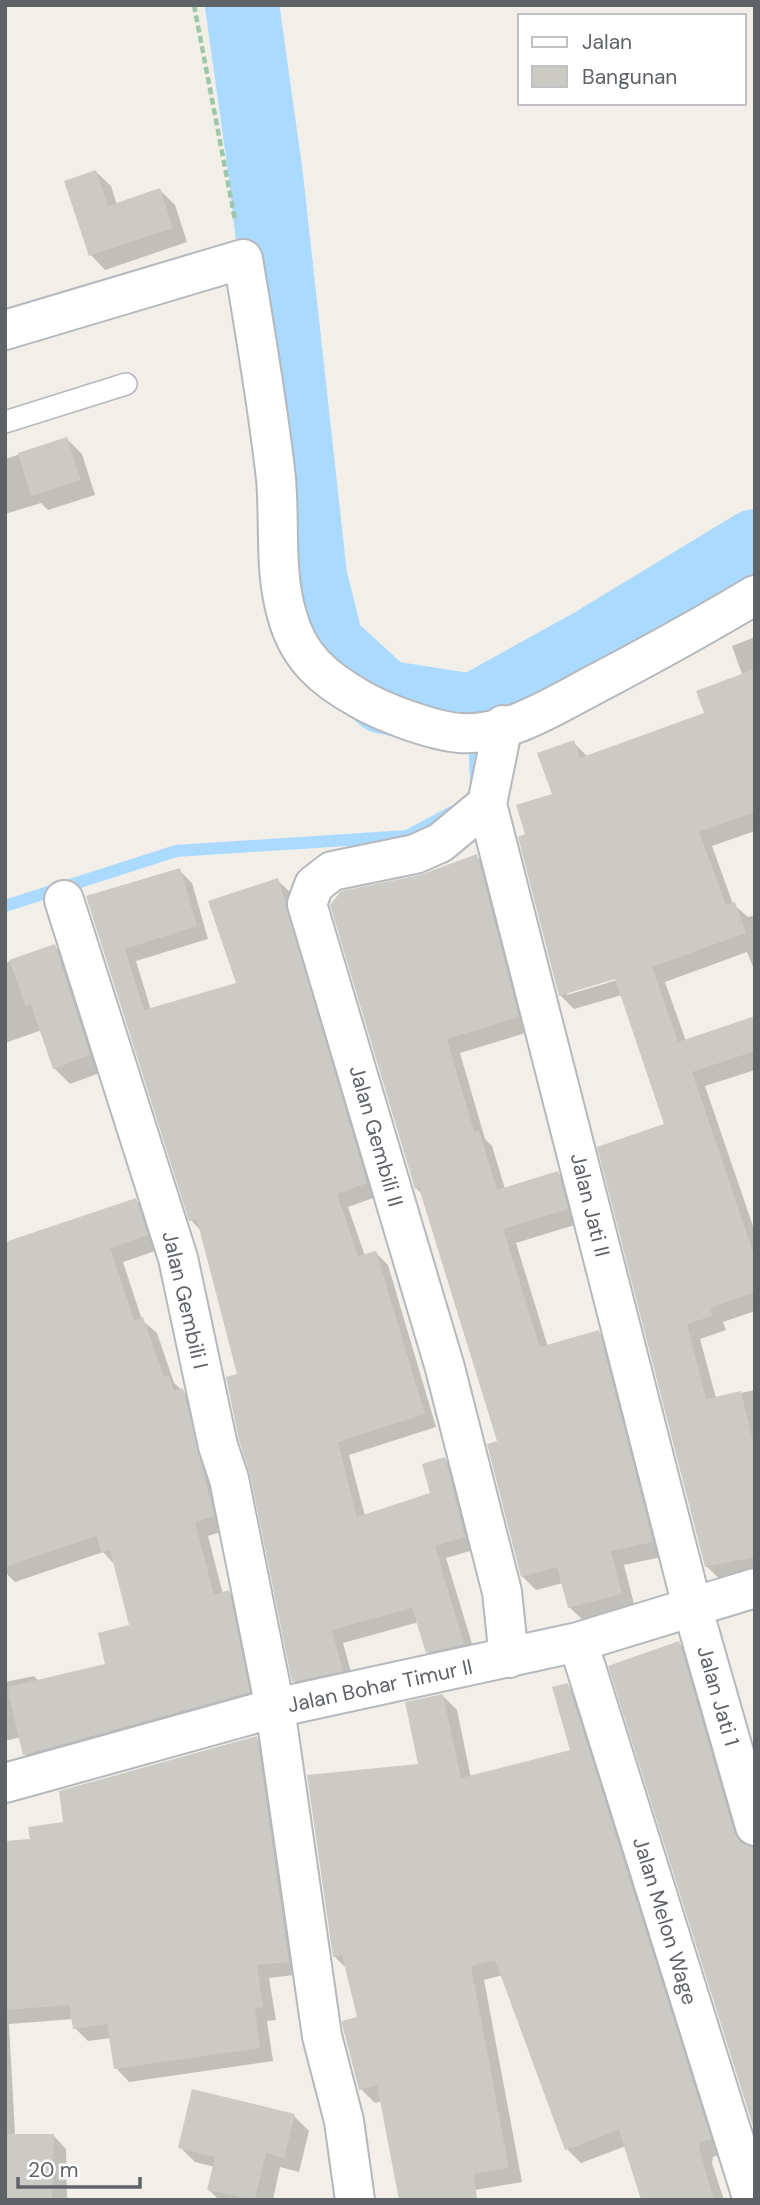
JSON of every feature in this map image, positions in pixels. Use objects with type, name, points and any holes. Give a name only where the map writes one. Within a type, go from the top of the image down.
[{"type":"street","points":[[5,330],[243,259],[264,383],[276,481],[280,581],[296,643],[311,665],[329,681],[371,705],[482,730],[542,712],[676,642],[755,595]]},
{"type":"street","points":[[482,730],[487,804]]},
{"type":"street","name":"Jalan Jati II","points":[[487,804],[692,1606]]},
{"type":"street","name":"Jalan Gembili II","points":[[487,804],[440,843],[415,854],[332,871],[314,885],[307,904],[445,1368],[502,1592],[509,1658]]},
{"type":"street","name":"Jalan Gembili I","points":[[64,900],[178,1258],[218,1446],[229,1479],[275,1709],[322,2036],[344,2121],[355,2200]]},
{"type":"street","name":"Jalan Bohar Timur II","points":[[5,1783],[275,1709],[578,1642],[755,1588]]},
{"type":"street","name":"Jalan Jati 1","points":[[692,1606],[755,1826]]},
{"type":"street","name":"Jalan Melon Wage","points":[[578,1642],[752,2200]]},
{"type":"lane","points":[[5,422],[126,384]]},
{"type":"path","points":[[194,5],[243,259]]},
{"type":"building","points":[[96,170],[108,206],[160,188],[173,228],[89,256],[64,181]]},
{"type":"building","points":[[67,437],[81,480],[31,496],[18,453]]},
{"type":"building","points":[[755,669],[755,812],[699,832],[726,905],[735,902],[746,933],[652,967],[678,1042],[755,1016],[755,1051],[692,1072],[755,1258],[755,1292],[710,1308],[713,1316],[687,1324],[706,1399],[741,1391],[755,1451],[755,1557],[705,1567],[597,1147],[664,1124],[615,979],[559,996],[518,837],[525,834],[516,805],[552,794],[537,753],[574,740],[580,758],[704,713],[696,691]]},
{"type":"building","points":[[477,854],[519,1017],[447,1039],[474,1132],[479,1130],[497,1190],[558,1171],[568,1209],[503,1229],[540,1347],[599,1330],[653,1542],[611,1551],[622,1594],[568,1608],[557,1567],[521,1577],[487,1444],[497,1441],[419,1188],[415,1189],[330,905],[341,891],[420,875]]},
{"type":"building","points":[[180,868],[197,926],[125,949],[144,1010],[236,983],[208,901],[278,878],[367,1183],[337,1194],[358,1256],[376,1251],[425,1414],[338,1442],[357,1517],[430,1493],[422,1464],[445,1457],[465,1537],[435,1546],[464,1644],[426,1653],[412,1608],[332,1630],[343,1671],[292,1682],[250,1475],[239,1440],[226,1377],[237,1374],[198,1224],[195,1219],[189,1221],[86,896]]},
{"type":"building","points":[[55,944],[90,1055],[53,1069],[31,1005],[26,1007],[9,960]]},
{"type":"building","points":[[136,1198],[148,1235],[110,1248],[134,1320],[143,1317],[164,1377],[169,1376],[174,1391],[183,1388],[214,1516],[195,1522],[214,1595],[229,1590],[250,1692],[23,1755],[7,1687],[105,1664],[98,1633],[129,1625],[110,1550],[101,1553],[97,1536],[5,1567],[5,1242]]},
{"type":"building","points":[[679,1641],[734,1832],[740,1842],[755,1847],[753,2126],[608,1666]]},
{"type":"building","points":[[568,1683],[711,2139],[699,2143],[699,2148],[714,2200],[641,2200],[619,2130],[565,2150],[495,1960],[471,1966],[509,2168],[474,2174],[477,2200],[399,2200],[377,2085],[359,2090],[342,2024],[342,2021],[357,2017],[342,1955],[333,1957],[307,1775],[418,1764],[405,1702],[443,1694],[461,1778],[570,1750],[552,1687]]},
{"type":"building","points":[[257,1736],[289,1962],[257,1965],[263,2007],[255,2008],[260,2048],[114,2069],[107,2024],[73,2029],[69,2005],[5,2010],[5,1841],[30,1839],[28,1827],[63,1822],[59,1791]]},
{"type":"building","points":[[192,2089],[295,2114],[284,2158],[266,2153],[255,2200],[207,2190],[215,2157],[178,2148]]},
{"type":"building","points":[[5,2134],[54,2134],[52,2200],[5,2200]]},
{"type":"waterway","points":[[242,5],[266,176],[310,576],[327,645],[384,697],[473,711],[592,645],[755,546]]},
{"type":"waterway","points":[[473,711],[476,783]]},
{"type":"waterway","points":[[5,906],[176,851],[407,836],[452,812]]}]
